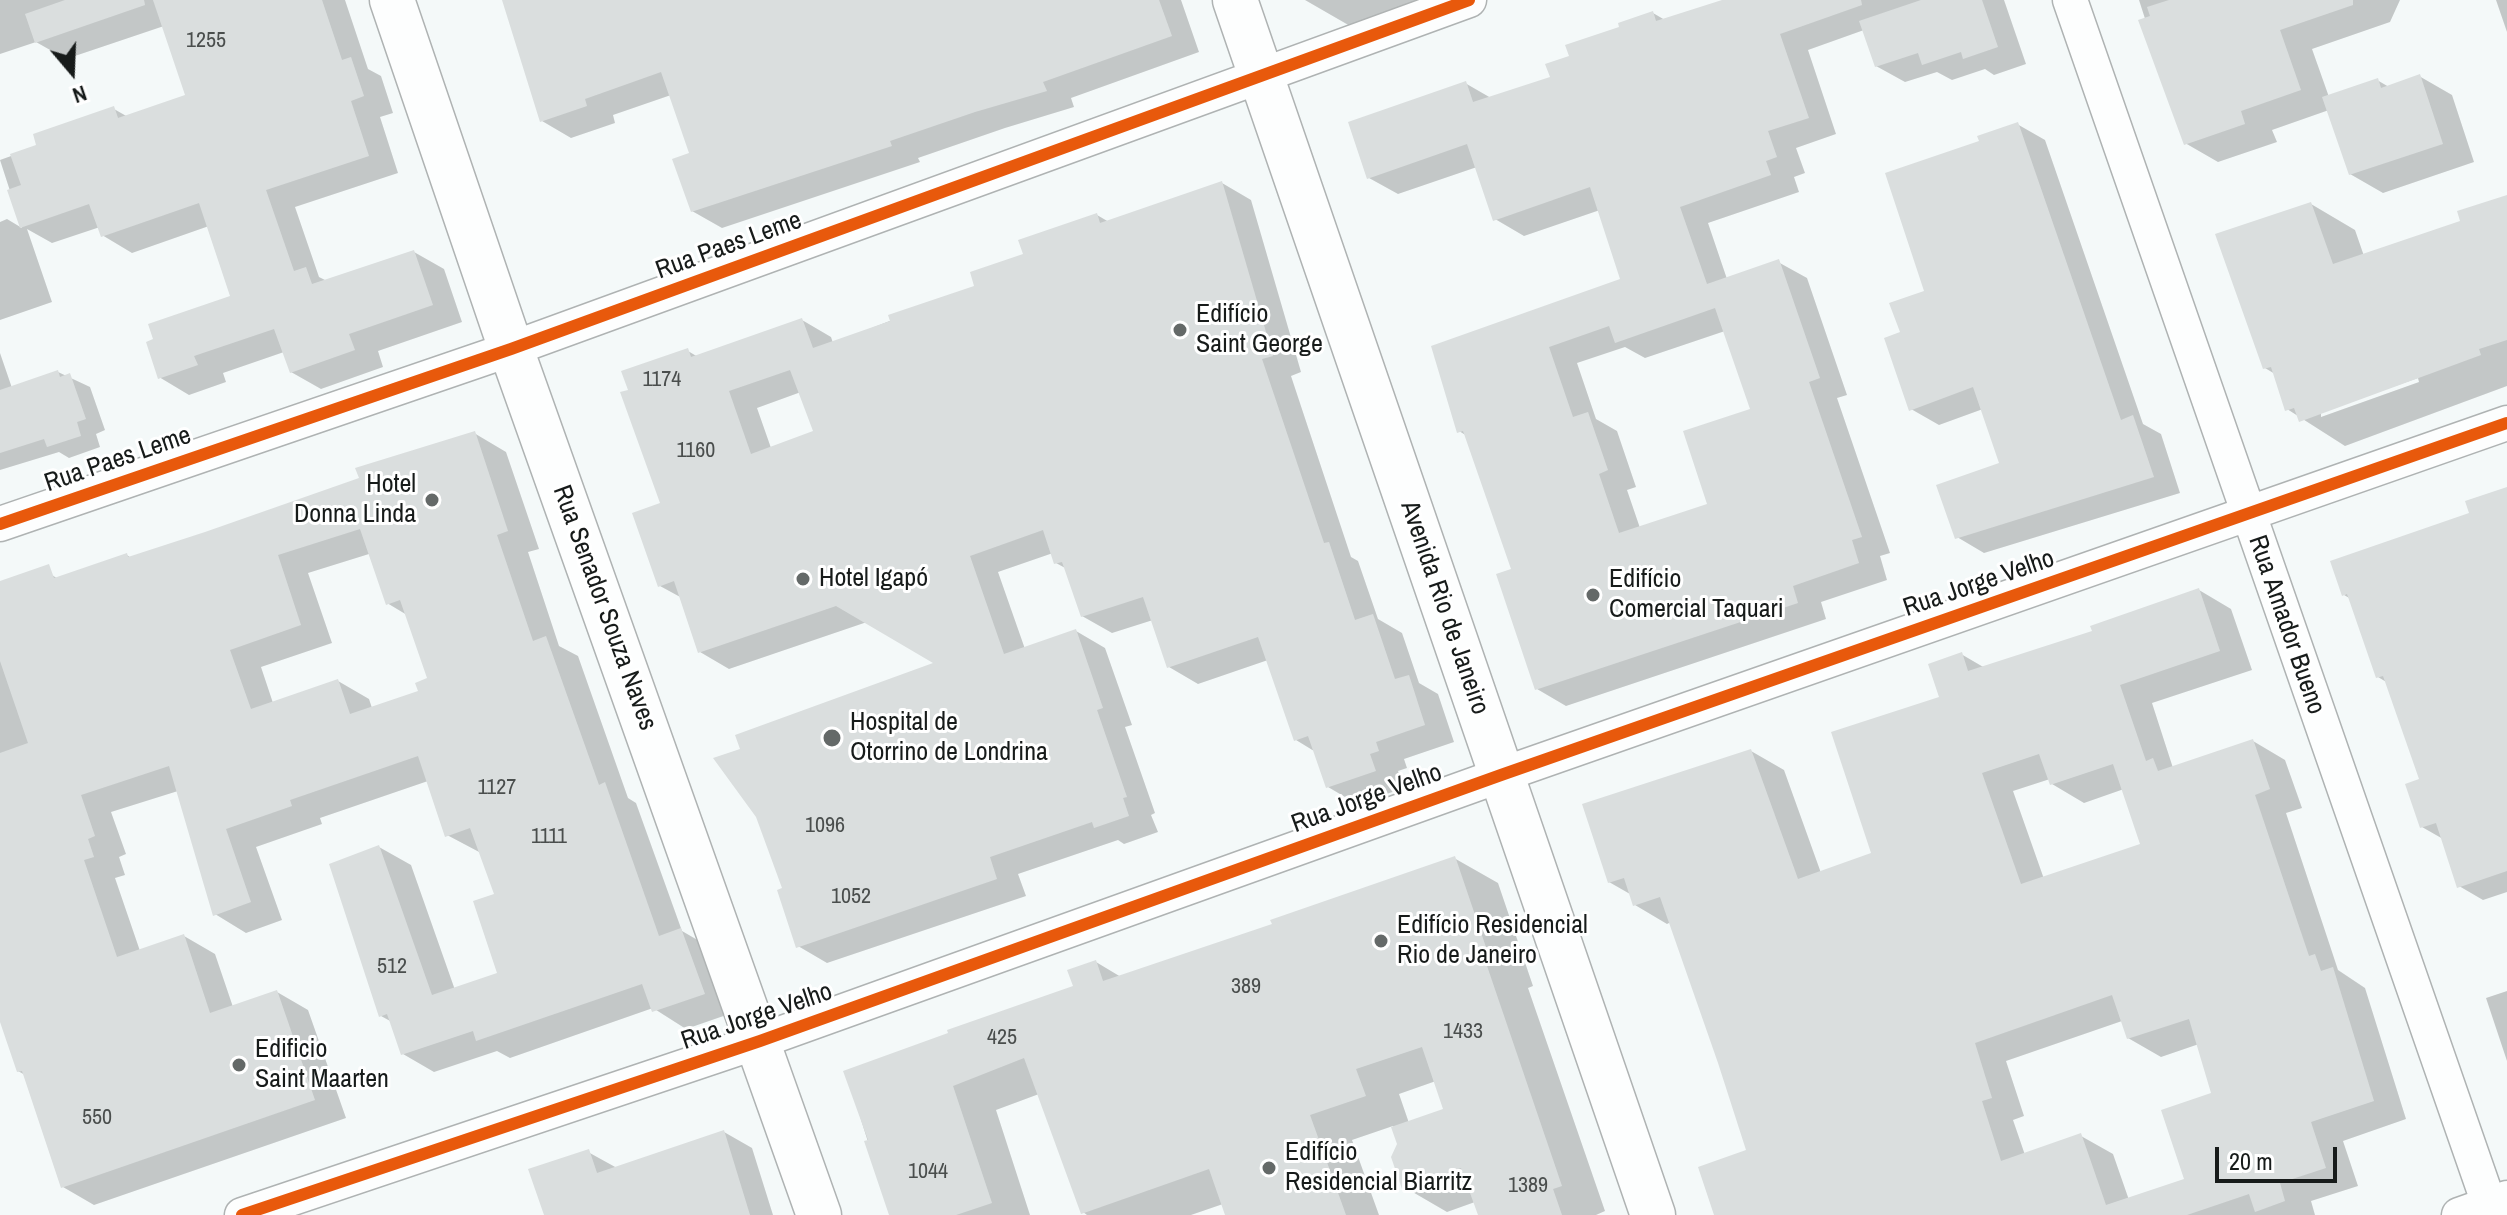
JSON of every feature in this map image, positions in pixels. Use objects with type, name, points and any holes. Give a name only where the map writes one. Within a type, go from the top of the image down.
[{"type":"main road","name":"Rua Senador Souza Naves","points":[[392,0],[511,349],[760,1041],[819,1215]]},
{"type":"main road","name":"Avenida Rio de Janeiro","points":[[1235,0],[1653,1215]]},
{"type":"street","name":"Rua Paes Leme","points":[[0,524],[511,349],[1469,0]]},
{"type":"street","name":"Rua Amador Bueno","points":[[2070,0],[2485,1206]]},
{"type":"street","name":"Rua Jorge Velho","points":[[242,1215],[760,1041],[1501,775],[2507,423]]},
{"type":"building","points":[[65,0],[144,0],[145,5],[35,43],[25,14]]},
{"type":"building","points":[[153,0],[322,0],[342,60],[351,57],[364,96],[351,101],[369,156],[266,190],[294,271],[306,267],[312,284],[414,250],[433,305],[349,334],[355,350],[290,373],[274,329],[194,356],[198,365],[158,379],[146,342],[153,339],[148,324],[230,296],[199,203],[101,237],[89,204],[20,228],[7,190],[21,185],[10,154],[36,145],[33,134],[114,106],[118,118],[185,95]]},
{"type":"building","points":[[502,0],[1159,0],[1172,36],[1043,82],[1047,91],[975,112],[890,141],[892,146],[691,212],[672,159],[689,153],[661,72],[585,99],[587,106],[540,122]]},
{"type":"building","points":[[1722,0],[1861,0],[1862,5],[1780,34],[1809,118],[1768,131],[1777,157],[1766,161],[1771,175],[1680,207],[1707,284],[1779,259],[1820,378],[1809,382],[1862,537],[1852,540],[1859,563],[1793,586],[1798,603],[1535,690],[1496,574],[1511,569],[1463,431],[1457,433],[1431,346],[1620,279],[1590,187],[1493,221],[1467,144],[1367,179],[1348,122],[1466,81],[1473,102],[1550,77],[1545,64],[1569,56],[1565,45],[1619,27],[1618,23],[1653,11],[1656,21]],"holes":[[[1715,308],[1750,409],[1683,431],[1707,504],[1619,533],[1599,474],[1608,470],[1588,412],[1573,417],[1549,347],[1609,326],[1615,343]]]},
{"type":"building","points":[[1921,0],[1982,0],[1998,47],[1963,59],[1961,52],[1922,65],[1918,53],[1875,67],[1859,21]]},
{"type":"building","points":[[2169,0],[2353,0],[2353,5],[2280,30],[2301,90],[2241,111],[2245,124],[2184,145],[2138,20],[2150,16],[2147,7]]},
{"type":"building","points":[[2420,74],[2443,144],[2349,175],[2322,97],[2378,78],[2381,88]]},
{"type":"building","points":[[2018,122],[2121,420],[2133,415],[2154,477],[1955,539],[1936,485],[1999,463],[1973,387],[1909,411],[1884,338],[1900,332],[1889,303],[1924,291],[1885,173],[1979,141],[1977,136]]},
{"type":"building","points":[[1222,181],[1273,356],[1262,359],[1324,543],[1329,542],[1355,620],[1373,614],[1395,679],[1409,675],[1425,725],[1376,742],[1379,751],[1370,754],[1376,771],[1326,788],[1308,736],[1294,741],[1258,637],[1167,668],[1143,597],[1081,617],[1062,562],[1054,564],[1043,530],[970,556],[1004,654],[1076,629],[1103,708],[1097,710],[1127,797],[1123,798],[1129,816],[1094,828],[1092,822],[990,857],[997,879],[796,948],[777,890],[782,888],[756,817],[713,758],[740,749],[735,735],[933,663],[836,606],[698,653],[674,581],[658,587],[632,513],[660,503],[620,392],[628,390],[621,371],[688,348],[691,357],[802,318],[813,348],[890,321],[888,315],[974,286],[970,272],[1023,254],[1018,240],[1097,213],[1100,223]],"holes":[[[790,370],[813,431],[751,454],[729,391]]]},
{"type":"building","points":[[2507,195],[2507,340],[2479,349],[2481,355],[2299,422],[2294,408],[2285,411],[2271,367],[2263,369],[2215,234],[2311,202],[2333,264],[2460,221],[2457,211]]},
{"type":"building","points":[[58,370],[60,377],[70,373],[86,419],[77,422],[81,436],[47,447],[44,439],[0,453],[0,390]]},
{"type":"building","points":[[475,431],[508,531],[497,535],[533,641],[546,636],[599,785],[605,782],[659,936],[681,928],[705,994],[652,1012],[642,984],[476,1041],[473,1031],[401,1055],[387,1014],[379,1017],[329,864],[379,845],[432,995],[497,973],[473,901],[494,894],[470,828],[445,837],[418,756],[290,800],[292,806],[226,829],[251,902],[213,916],[169,766],[81,795],[95,836],[88,839],[94,857],[84,860],[117,957],[184,934],[210,1013],[277,990],[315,1100],[61,1188],[22,1071],[17,1072],[0,1022],[0,753],[28,743],[0,661],[0,581],[49,564],[54,578],[127,553],[128,557],[359,478],[355,468]],"holes":[[[360,529],[386,605],[400,600],[427,678],[415,683],[418,691],[350,714],[338,679],[251,709],[230,650],[301,625],[278,555]]]},
{"type":"building","points":[[2507,487],[2507,871],[2457,888],[2436,823],[2420,828],[2405,784],[2419,779],[2383,676],[2376,678],[2347,594],[2342,596],[2330,561],[2469,513],[2465,501]]},
{"type":"building","points":[[2199,588],[2220,651],[2120,685],[2146,761],[2153,758],[2158,771],[2253,739],[2270,789],[2255,795],[2309,956],[2315,954],[2321,971],[2333,967],[2374,1101],[2311,1122],[2326,1168],[2280,1183],[2285,1201],[2255,1212],[2249,1194],[2187,1215],[1714,1215],[1698,1167],[1746,1150],[1660,897],[1633,906],[1624,878],[1608,883],[1582,804],[1751,749],[1798,879],[1871,853],[1831,732],[1939,697],[1928,664],[1962,652],[1968,671],[2092,631],[2090,626]],"holes":[[[2039,754],[2050,785],[2113,764],[2140,844],[2021,884],[1982,773]],[[2112,995],[2127,1039],[2189,1019],[2211,1093],[2161,1110],[2184,1179],[2106,1205],[2081,1133],[2001,1161],[1982,1101],[1992,1098],[1975,1043]]]},
{"type":"building","points":[[1455,856],[1491,962],[1486,963],[1562,1186],[1553,1189],[1562,1215],[1478,1215],[1461,1168],[1402,1189],[1391,1157],[1397,1144],[1391,1127],[1443,1109],[1422,1047],[1356,1069],[1366,1096],[1310,1115],[1346,1215],[1225,1215],[1209,1169],[1081,1214],[1024,1058],[953,1086],[992,1203],[956,1215],[889,1215],[864,1141],[868,1140],[843,1071],[948,1033],[947,1030],[1073,986],[1067,970],[1096,960],[1103,981],[1272,924],[1270,920]]},
{"type":"building","points":[[724,1130],[750,1215],[544,1215],[528,1169],[589,1149],[597,1173]]},
{"type":"cycle path","points":[[0,524],[511,349],[1469,0]]},
{"type":"cycle path","points":[[242,1215],[760,1041],[1501,775],[2507,423]]},
{"type":"place","name":"Edifício Saint George","points":[[1180,330]]},
{"type":"place","name":"Hotel Donna Linda","points":[[432,500]]},
{"type":"place","name":"Hotel Igapó","points":[[803,579]]},
{"type":"place","name":"Edifício Comercial Taquari","points":[[1593,595]]},
{"type":"place","name":"Hospital de Otorrino de Londrina","points":[[832,738]]},
{"type":"place","name":"Edifício Residencial Rio de Janeiro","points":[[1381,941]]},
{"type":"place","name":"Edificio Saint Maarten","points":[[239,1065]]},
{"type":"place","name":"Edifício Residencial Biarritz","points":[[1269,1168]]}]
